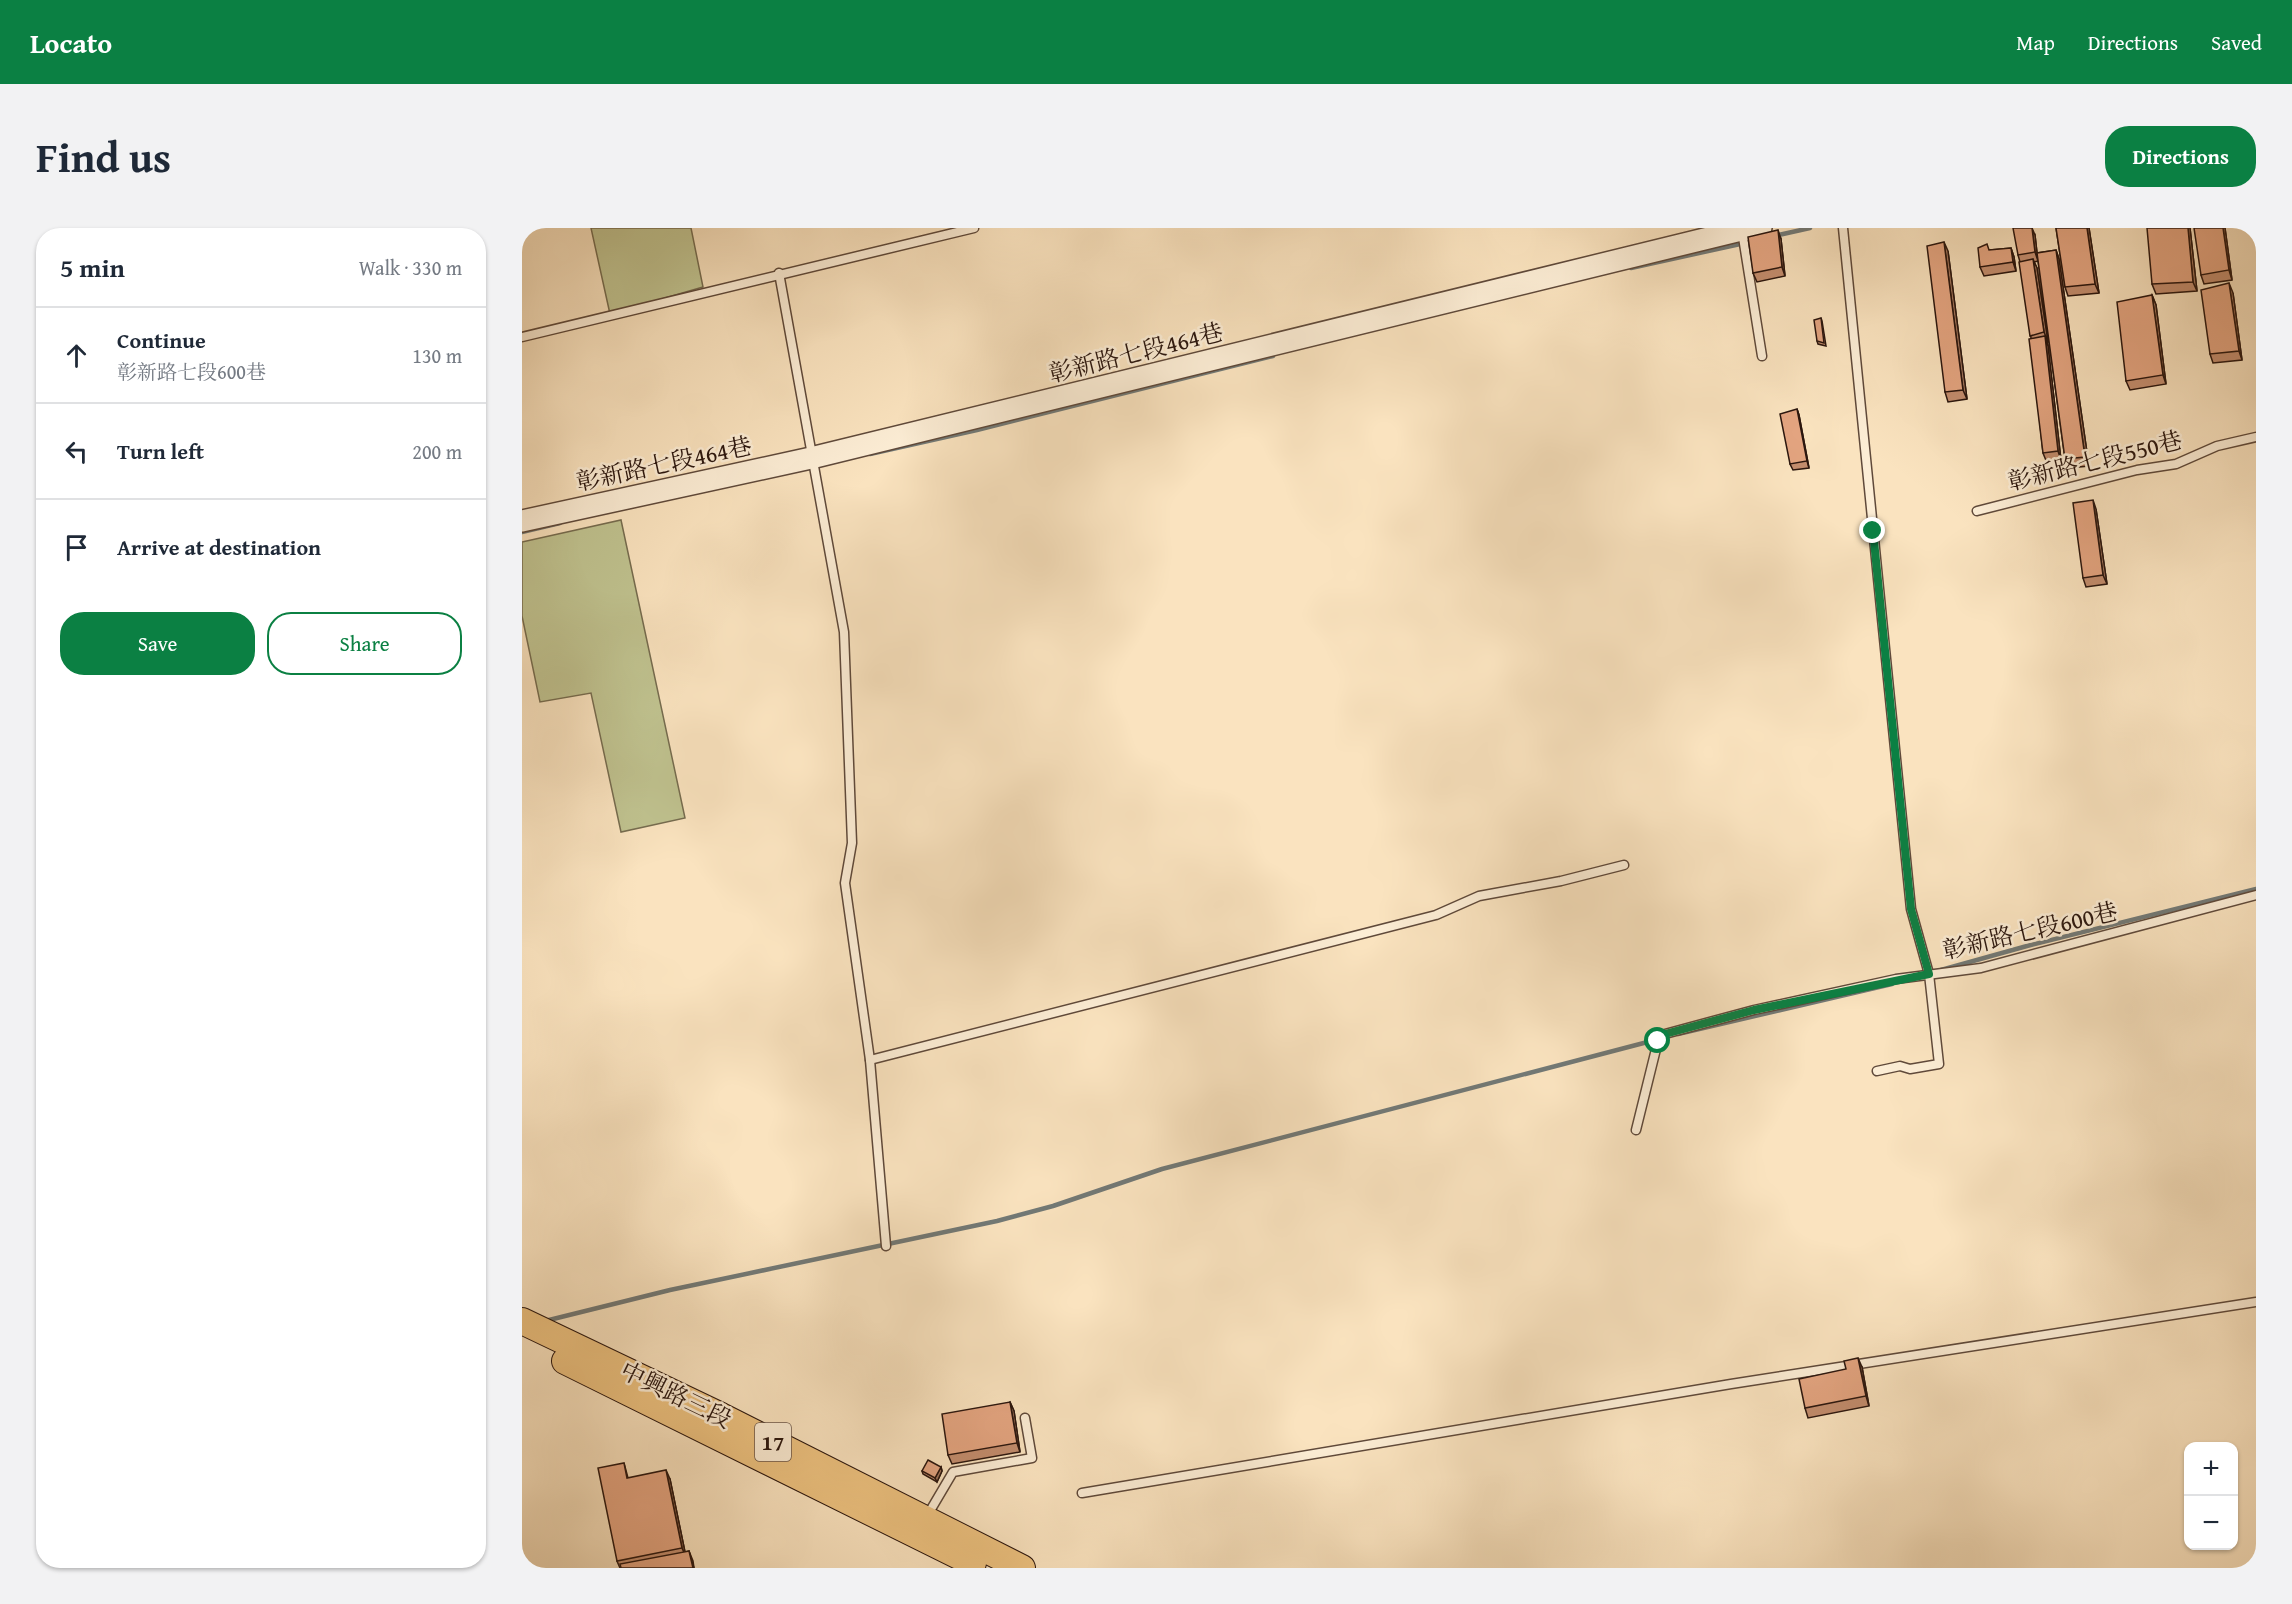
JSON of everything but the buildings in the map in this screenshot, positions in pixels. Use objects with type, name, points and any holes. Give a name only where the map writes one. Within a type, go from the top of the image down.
[{"type":"main road","name":"中興路三段","points":[[522,1321],[721,1416],[1022,1568]]},
{"type":"main road","name":"中興路三段","points":[[522,1339],[984,1568]]},
{"type":"street","name":"彰新路七段464巷","points":[[522,521],[812,458],[1747,229]]},
{"type":"lane","points":[[522,337],[779,273],[974,228]]},
{"type":"lane","points":[[1843,228],[1911,909],[1929,974],[1939,1064],[1910,1069],[1900,1066],[1877,1071]]},
{"type":"lane","points":[[1747,229],[1762,356]]},
{"type":"lane","points":[[779,273],[844,632],[852,843],[845,883],[870,1060],[886,1246]]},
{"type":"lane","name":"彰新路七段550巷","points":[[1977,511],[2137,470],[2176,464],[2217,446],[2256,437]]},
{"type":"lane","points":[[870,1060],[1436,915],[1479,896],[1561,881],[1624,865]]},
{"type":"lane","name":"彰新路七段600巷","points":[[1636,1130],[1658,1041],[1665,1034],[1754,1010],[1929,974],[1981,968],[2203,907],[2256,895]]},
{"type":"lane","points":[[1082,1493],[1731,1384],[2256,1302]]},
{"type":"lane","points":[[926,1519],[953,1472],[1032,1458],[1025,1418]]},
{"type":"green space","points":[[591,228],[691,228],[703,287],[610,314]]},
{"type":"green space","points":[[621,520],[685,818],[621,832],[591,693],[540,702],[522,616],[522,542]]},
{"type":"waterway","points":[[1774,236],[1810,228]]},
{"type":"waterway","points":[[1631,268],[1754,241]]},
{"type":"waterway","points":[[870,454],[977,430],[1273,356]]},
{"type":"waterway","points":[[522,532],[560,523]]},
{"type":"waterway","points":[[1941,970],[2027,946],[2256,889]]},
{"type":"waterway","points":[[1678,1034],[1892,984]]},
{"type":"waterway","points":[[545,1321],[670,1290],[997,1221],[1053,1206],[1162,1169],[1659,1039]]},
{"type":"route","points":[[1658,1041],[1665,1034],[1754,1010],[1929,974],[1911,909],[1873,531]]}]
